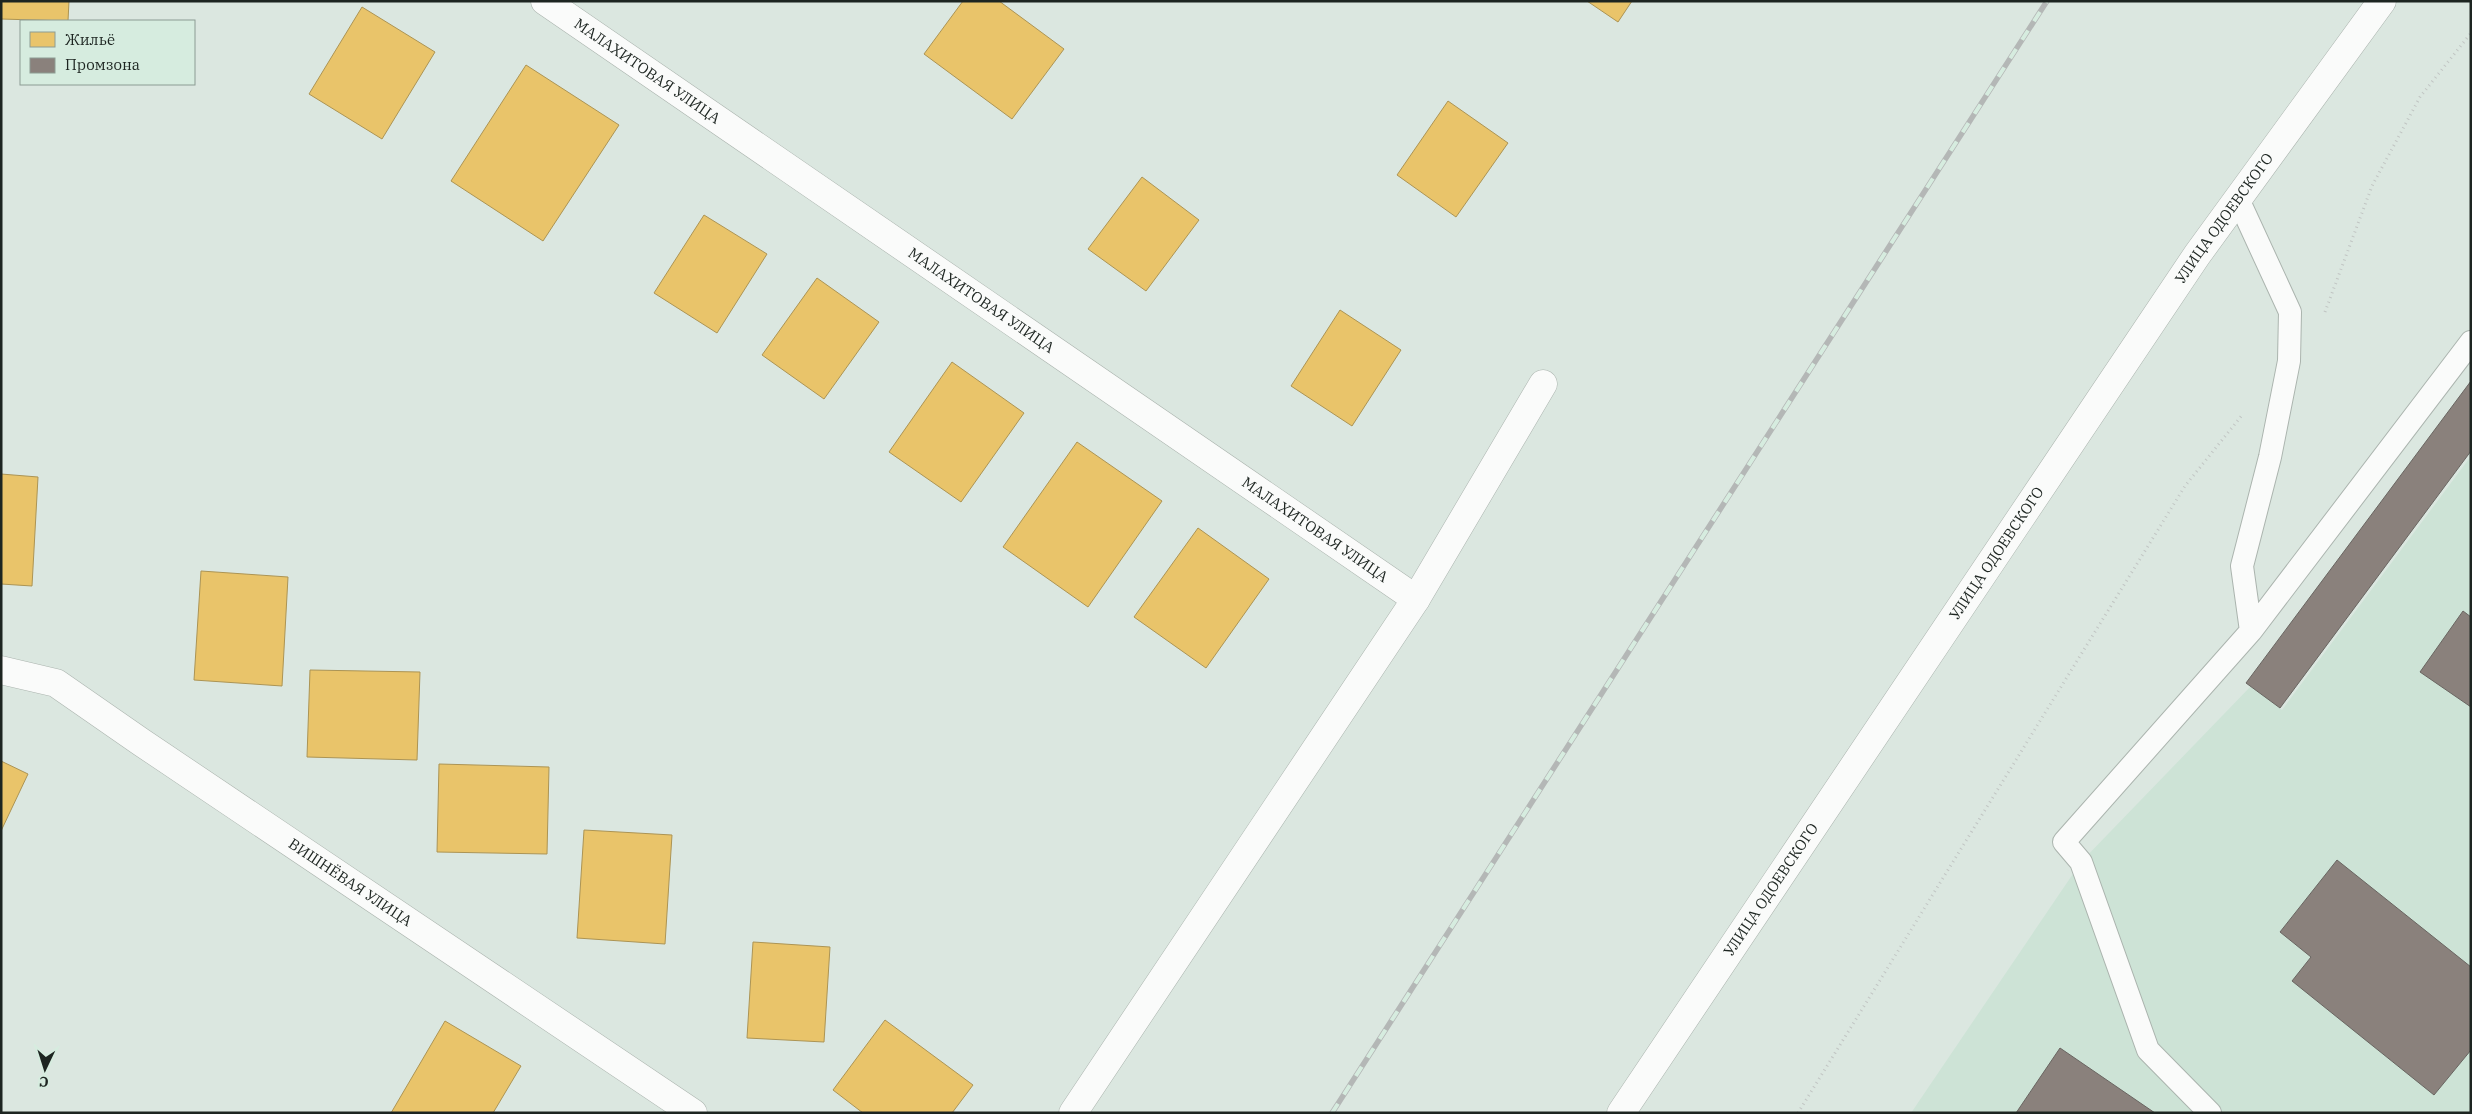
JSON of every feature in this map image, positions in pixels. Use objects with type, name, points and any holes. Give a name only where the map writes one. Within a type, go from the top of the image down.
[{"type":"street","name":"МАЛАХИТОВАЯ УЛИЦА","points":[[545,1],[1416,599]]},
{"type":"street","name":"УЛИЦА ОДОЕВСКОГО","points":[[1621,1113],[2192,263],[2382,1]]},
{"type":"street","points":[[1073,1113],[1416,599],[1543,384]]},
{"type":"street","name":"ВИШНЁВАЯ УЛИЦА","points":[[1,670],[56,682],[140,742],[693,1113]]},
{"type":"lane","points":[[2238,199],[2290,312],[2289,361],[2270,457],[2242,566],[2251,631]]},
{"type":"lane","points":[[2210,1113],[2148,1050],[2081,862],[2064,842],[2251,631],[2471,342]]},
{"type":"path","points":[[2323,316],[2372,186],[2420,98],[2471,33]]},
{"type":"path","points":[[1798,1113],[2184,486],[2248,409]]},
{"type":"shaded area","points":[[2471,456],[2471,1113],[1911,1113],[2081,862],[2251,686],[2282,710]]},
{"type":"building: Жильё","points":[[1,1],[69,1],[68,20],[1,19]]},
{"type":"building: Жильё","points":[[963,1],[999,1],[1064,49],[1012,119],[924,54]]},
{"type":"building: Жильё","points":[[1587,1],[1632,1],[1618,22]]},
{"type":"building: Жильё","points":[[362,7],[435,52],[382,139],[309,94]]},
{"type":"building: Жильё","points":[[526,65],[619,125],[543,241],[451,181]]},
{"type":"building: Жильё","points":[[1448,101],[1508,143],[1456,217],[1397,175]]},
{"type":"building: Жильё","points":[[1142,177],[1199,220],[1146,291],[1088,249]]},
{"type":"building: Жильё","points":[[704,215],[767,254],[717,333],[654,293]]},
{"type":"building: Жильё","points":[[817,278],[879,322],[824,399],[762,355]]},
{"type":"building: Жильё","points":[[1340,310],[1401,350],[1352,426],[1291,386]]},
{"type":"building: Жильё","points":[[952,362],[1024,413],[961,502],[889,452]]},
{"type":"building: Жильё","points":[[1077,442],[1162,501],[1088,607],[1003,547]]},
{"type":"building: Жильё","points":[[1,474],[38,477],[32,586],[1,584]]},
{"type":"building: Жильё","points":[[1198,528],[1269,579],[1206,668],[1134,617]]},
{"type":"building: Жильё","points":[[201,571],[288,577],[282,686],[194,680]]},
{"type":"building: Жильё","points":[[310,670],[420,672],[417,760],[307,757]]},
{"type":"building: Жильё","points":[[1,761],[28,774],[1,831]]},
{"type":"building: Жильё","points":[[439,764],[549,767],[547,854],[437,852]]},
{"type":"building: Жильё","points":[[584,830],[672,835],[665,944],[577,938]]},
{"type":"building: Жильё","points":[[753,942],[830,947],[824,1042],[747,1038]]},
{"type":"building: Жильё","points":[[885,1020],[973,1085],[952,1113],[863,1113],[833,1090]]},
{"type":"building: Жильё","points":[[445,1021],[521,1066],[493,1113],[391,1113]]},
{"type":"building: Промзона","points":[[2471,381],[2471,451],[2280,708],[2246,683]]},
{"type":"building: Промзона","points":[[2463,611],[2471,617],[2471,707],[2420,672]]},
{"type":"building: Промзона","points":[[2337,860],[2471,967],[2471,1050],[2434,1095],[2292,981],[2311,957],[2280,932]]},
{"type":"building: Промзона","points":[[2060,1048],[2155,1113],[2016,1113]]},
{"type":"railway","points":[[1332,1113],[2047,1]]}]
